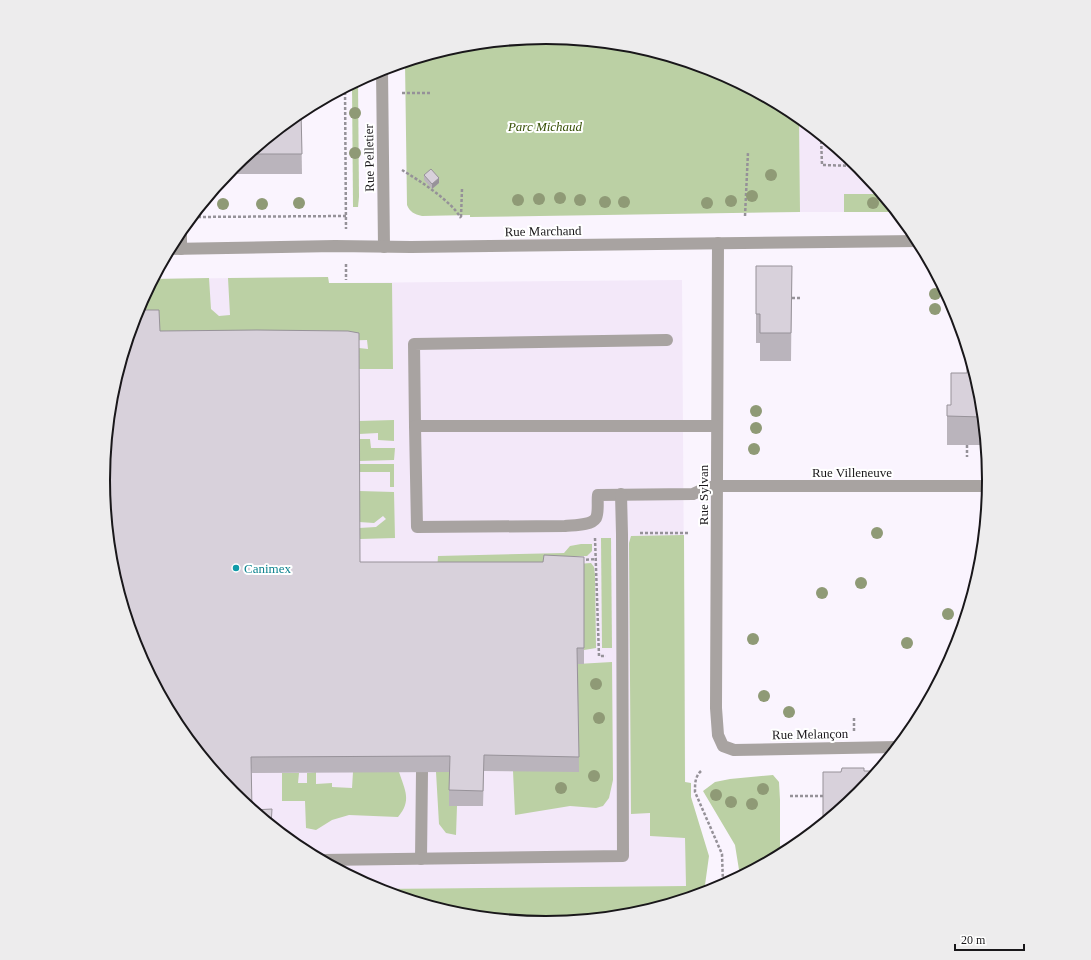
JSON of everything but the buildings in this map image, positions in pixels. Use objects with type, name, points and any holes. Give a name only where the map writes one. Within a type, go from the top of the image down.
[{"type":"street","name":"Rue Pelletier","points":[[382,76],[384,247]]},
{"type":"street","name":"Rue Marchand","points":[[176,249],[335,246],[384,247],[910,241]]},
{"type":"street","name":"Rue Sylvan","points":[[718,243],[716,708],[718,736],[723,746]]},
{"type":"street","points":[[667,340],[414,344],[415,426],[717,426]]},
{"type":"street","name":"Rue Villeneuve","points":[[415,426],[416,527],[565,526],[588,524],[595,520],[597,516],[598,495],[693,494],[706,488],[717,486],[982,486]]},
{"type":"street","points":[[331,860],[623,856],[621,494]]},
{"type":"street","name":"Rue Melançon","points":[[723,746],[739,750],[889,747]]},
{"type":"street","points":[[422,772],[422,859]]},
{"type":"path","name":"Rue Pelletier","points":[[199,217],[346,216],[345,93]]},
{"type":"path","points":[[402,93],[431,93]]},
{"type":"path","points":[[821,142],[822,165],[847,166]]},
{"type":"path","points":[[745,216],[748,152]]},
{"type":"path","points":[[402,170],[439,196],[454,209],[461,218],[462,189]]},
{"type":"path","points":[[792,298],[801,298]]},
{"type":"path","points":[[967,445],[967,457]]},
{"type":"path","points":[[633,534],[688,533]]},
{"type":"path","points":[[595,535],[597,559],[599,656],[612,656]]},
{"type":"path","points":[[574,560],[597,559]]},
{"type":"path","points":[[701,771],[697,776],[695,783],[695,792],[722,854],[723,878]]},
{"type":"path","points":[[790,796],[827,796]]},
{"type":"shaded area","points":[[799,125],[833,152],[854,172],[889,212],[800,212]]},
{"type":"shaded area","points":[[328,277],[329,283],[682,280],[686,886],[394,889],[327,858],[303,843],[258,808],[218,767],[183,722],[154,673],[124,593],[114,544],[151,295],[159,279]]},
{"type":"green space","name":"Parc Michaud","points":[[546,44],[574,45],[631,52],[686,67],[712,77],[764,102],[799,125],[800,212],[470,217],[470,215],[422,216],[413,212],[407,205],[405,67],[460,52],[517,45]]},
{"type":"green space","points":[[358,87],[359,197],[358,207],[353,207],[352,89]]},
{"type":"green space","points":[[844,194],[874,194],[889,212],[844,212]]},
{"type":"green space","points":[[328,277],[329,283],[392,283],[393,369],[359,369],[359,348],[368,349],[367,340],[160,346],[141,318],[159,279],[209,278],[211,309],[219,316],[230,315],[228,278]]},
{"type":"green space","points":[[394,420],[394,441],[378,440],[378,433],[359,434],[359,421]]},
{"type":"green space","points":[[359,439],[370,439],[371,448],[395,448],[394,460],[359,461]]},
{"type":"green space","points":[[359,464],[394,464],[394,487],[390,487],[390,472],[359,472]]},
{"type":"green space","points":[[359,491],[394,492],[395,538],[360,539],[359,528],[376,527],[386,519],[383,516],[374,523],[359,522]]},
{"type":"green space","points":[[684,535],[685,782],[691,783],[691,797],[709,856],[705,885],[707,885],[686,893],[631,908],[574,915],[546,916],[517,915],[460,908],[394,889],[686,886],[685,838],[650,836],[650,813],[631,814],[629,543],[631,536]]},
{"type":"green space","points":[[601,538],[611,538],[612,648],[602,648]]},
{"type":"green space","points":[[592,544],[592,551],[587,556],[550,557],[549,568],[437,572],[438,556],[564,553],[570,546]]},
{"type":"green space","points":[[591,563],[594,567],[595,575],[596,648],[584,650],[584,573],[564,565]]},
{"type":"green space","points":[[612,662],[613,780],[609,798],[603,806],[596,808],[570,806],[515,815],[513,771],[577,664]]},
{"type":"green space","points":[[316,772],[316,784],[332,783],[332,787],[352,788],[353,772],[399,772],[406,795],[405,806],[398,817],[349,815],[332,820],[316,830],[306,828],[305,801],[282,801],[282,773],[299,773],[298,783],[307,783],[307,773]]},
{"type":"green space","points":[[436,772],[450,772],[449,806],[457,806],[456,835],[446,833],[439,824]]},
{"type":"green space","points":[[773,775],[779,782],[780,848],[739,870],[735,845],[703,791],[715,782]]},
{"type":"place","name":"Canimex","points":[[236,568]]}]
